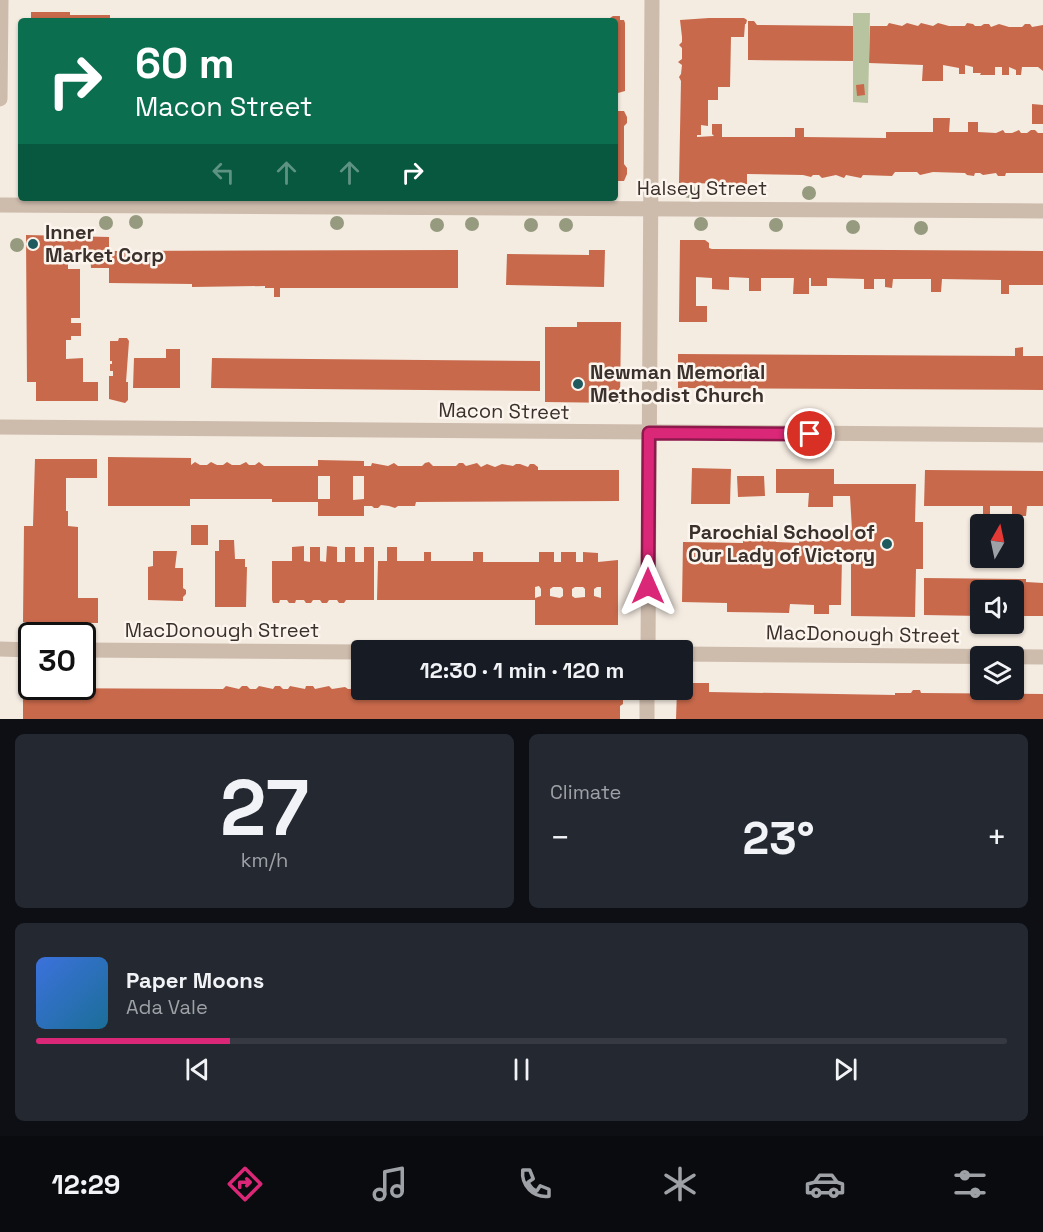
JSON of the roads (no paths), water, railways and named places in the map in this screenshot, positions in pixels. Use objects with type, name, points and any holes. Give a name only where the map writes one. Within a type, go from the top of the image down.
[{"type":"street","points":[[0,99],[1,0]]},
{"type":"street","points":[[648,640],[652,0]]},
{"type":"street","name":"Halsey Street","points":[[0,205],[1043,211]]},
{"type":"street","name":"Macon Street","points":[[0,427],[1043,435]]},
{"type":"street","points":[[0,649],[18,650]]},
{"type":"street","name":"MacDonough Street","points":[[96,650],[351,652]]},
{"type":"street","name":"MacDonough Street","points":[[693,654],[1043,657]]},
{"type":"street","points":[[647,700],[647,719]]},
{"type":"place","name":"Inner Market Corp","points":[[33,244]]},
{"type":"place","name":"Newman Memorial Methodist Church","points":[[578,384]]},
{"type":"place","name":"Parochial School of Our Lady of Victory","points":[[887,544]]}]
